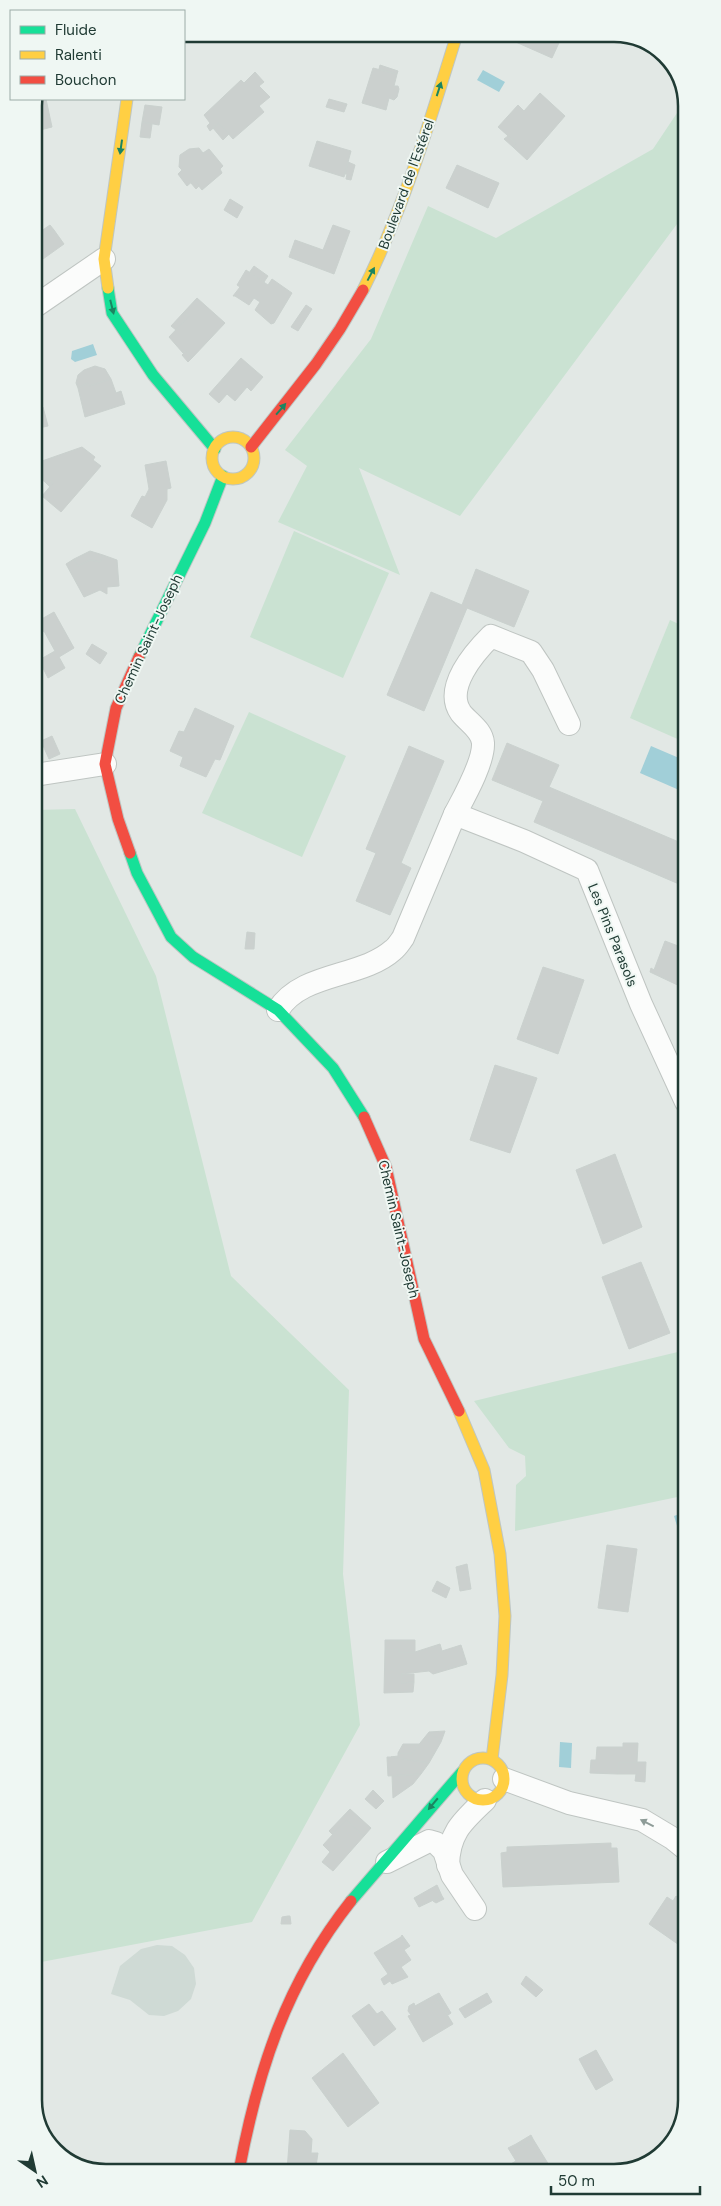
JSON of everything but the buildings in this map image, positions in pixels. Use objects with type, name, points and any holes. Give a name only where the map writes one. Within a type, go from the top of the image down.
[{"type":"main road","name":"Boulevard de l'Estérel","points":[[251,447],[256,438],[292,396],[340,329],[380,257],[407,191],[454,43]]},
{"type":"main road","points":[[128,100],[104,259],[112,313],[153,375],[214,449]]},
{"type":"main road","points":[[236,437],[247,442],[251,447],[254,458],[251,469],[247,474],[235,479],[223,476],[215,467],[213,461],[214,449],[223,440],[236,437]]},
{"type":"main road","name":"Chemin Saint-Joseph","points":[[223,476],[205,524],[154,622],[116,708],[105,764],[118,819],[136,873],[171,937],[194,957],[278,1010],[333,1068],[372,1132],[386,1167],[424,1340],[465,1424],[484,1470],[500,1554],[505,1616],[502,1675],[492,1760]]},
{"type":"main road","name":"Chemin Saint-Joseph","points":[[483,1728],[502,1675]]},
{"type":"main road","points":[[241,2163],[254,2095],[277,2026],[301,1977],[331,1925],[376,1867],[462,1772],[477,1746]]},
{"type":"main road","points":[[462,1772],[462,1785],[472,1799],[496,1795],[503,1785],[504,1779],[501,1768],[492,1760],[480,1758],[469,1762]]},
{"type":"main road","points":[[405,1837],[442,1813]]},
{"type":"street","points":[[42,301],[104,259]]},
{"type":"street","points":[[278,1010],[292,993],[372,962],[393,950],[403,938],[455,814],[474,779],[483,746],[482,735],[460,711],[457,684],[473,654],[491,636],[531,652],[543,670],[568,724]]},
{"type":"street","points":[[42,774],[105,764]]},
{"type":"street","name":"Les Pins Parasols","points":[[455,814],[524,841],[587,870],[641,1004],[678,1085]]},
{"type":"street","points":[[504,1779],[569,1803],[642,1820],[678,1843]]},
{"type":"street","points":[[448,1865],[450,1848],[472,1799]]},
{"type":"street","points":[[376,1867],[429,1841],[436,1843],[444,1852],[452,1875],[474,1909]]},
{"type":"shaded area","points":[[157,1945],[172,1946],[185,1955],[194,1968],[196,1984],[191,1999],[178,2011],[164,2016],[149,2015],[130,2000],[111,1994],[120,1966],[141,1949]]},
{"type":"green space","points":[[678,112],[678,223],[460,516],[359,468],[400,575],[278,522],[307,466],[285,450],[371,339],[428,206],[496,238],[653,149]]},
{"type":"green space","points":[[294,531],[389,573],[343,678],[250,637]]},
{"type":"green space","points":[[670,620],[678,624],[678,739],[630,718]]},
{"type":"green space","points":[[249,712],[346,756],[302,857],[202,813]]},
{"type":"green space","points":[[75,809],[156,976],[231,1276],[349,1390],[343,1574],[360,1725],[252,1922],[42,1962],[42,810]]},
{"type":"green space","points":[[678,1352],[678,1497],[515,1531],[516,1485],[526,1476],[525,1456],[509,1448],[474,1401]]},
{"type":"water","points":[[483,70],[505,82],[499,92],[477,80]]},
{"type":"water","points":[[93,344],[97,355],[75,362],[71,359],[72,351]]},
{"type":"water","points":[[651,746],[678,758],[678,790],[640,773]]},
{"type":"water","points":[[678,1514],[678,1529],[674,1516]]},
{"type":"water","points":[[560,1742],[572,1743],[571,1768],[559,1767]]},
{"type":"traffic: fast","points":[[108,288],[112,313],[153,375],[215,449]]},
{"type":"traffic: fast","points":[[139,657],[205,523],[223,476]]},
{"type":"traffic: fast","points":[[130,853],[137,873],[171,937],[193,957],[278,1010],[333,1068],[364,1117]]},
{"type":"traffic: fast","points":[[351,1901],[462,1772]]},
{"type":"traffic: slow","points":[[363,290],[404,196],[454,43]]},
{"type":"traffic: slow","points":[[108,288],[104,259],[127,100]]},
{"type":"traffic: slow","points":[[233,437],[248,443],[254,458],[248,473],[233,479],[218,473],[212,458],[218,443],[233,437]]},
{"type":"traffic: slow","points":[[459,1411],[484,1470],[500,1554],[505,1616],[502,1675],[492,1759]]},
{"type":"traffic: slow","points":[[487,1758],[495,1761],[501,1767],[504,1779],[501,1791],[495,1797],[479,1800],[471,1797],[465,1791],[462,1775],[465,1767],[471,1761],[487,1758]]},
{"type":"traffic: jam","points":[[251,447],[316,364],[363,290]]},
{"type":"traffic: jam","points":[[130,853],[118,819],[105,764],[116,708],[139,657]]},
{"type":"traffic: jam","points":[[364,1117],[386,1167],[424,1339],[459,1411]]},
{"type":"traffic: jam","points":[[241,2163],[255,2098],[278,2029],[292,1996],[309,1964],[328,1932],[351,1901]]}]
